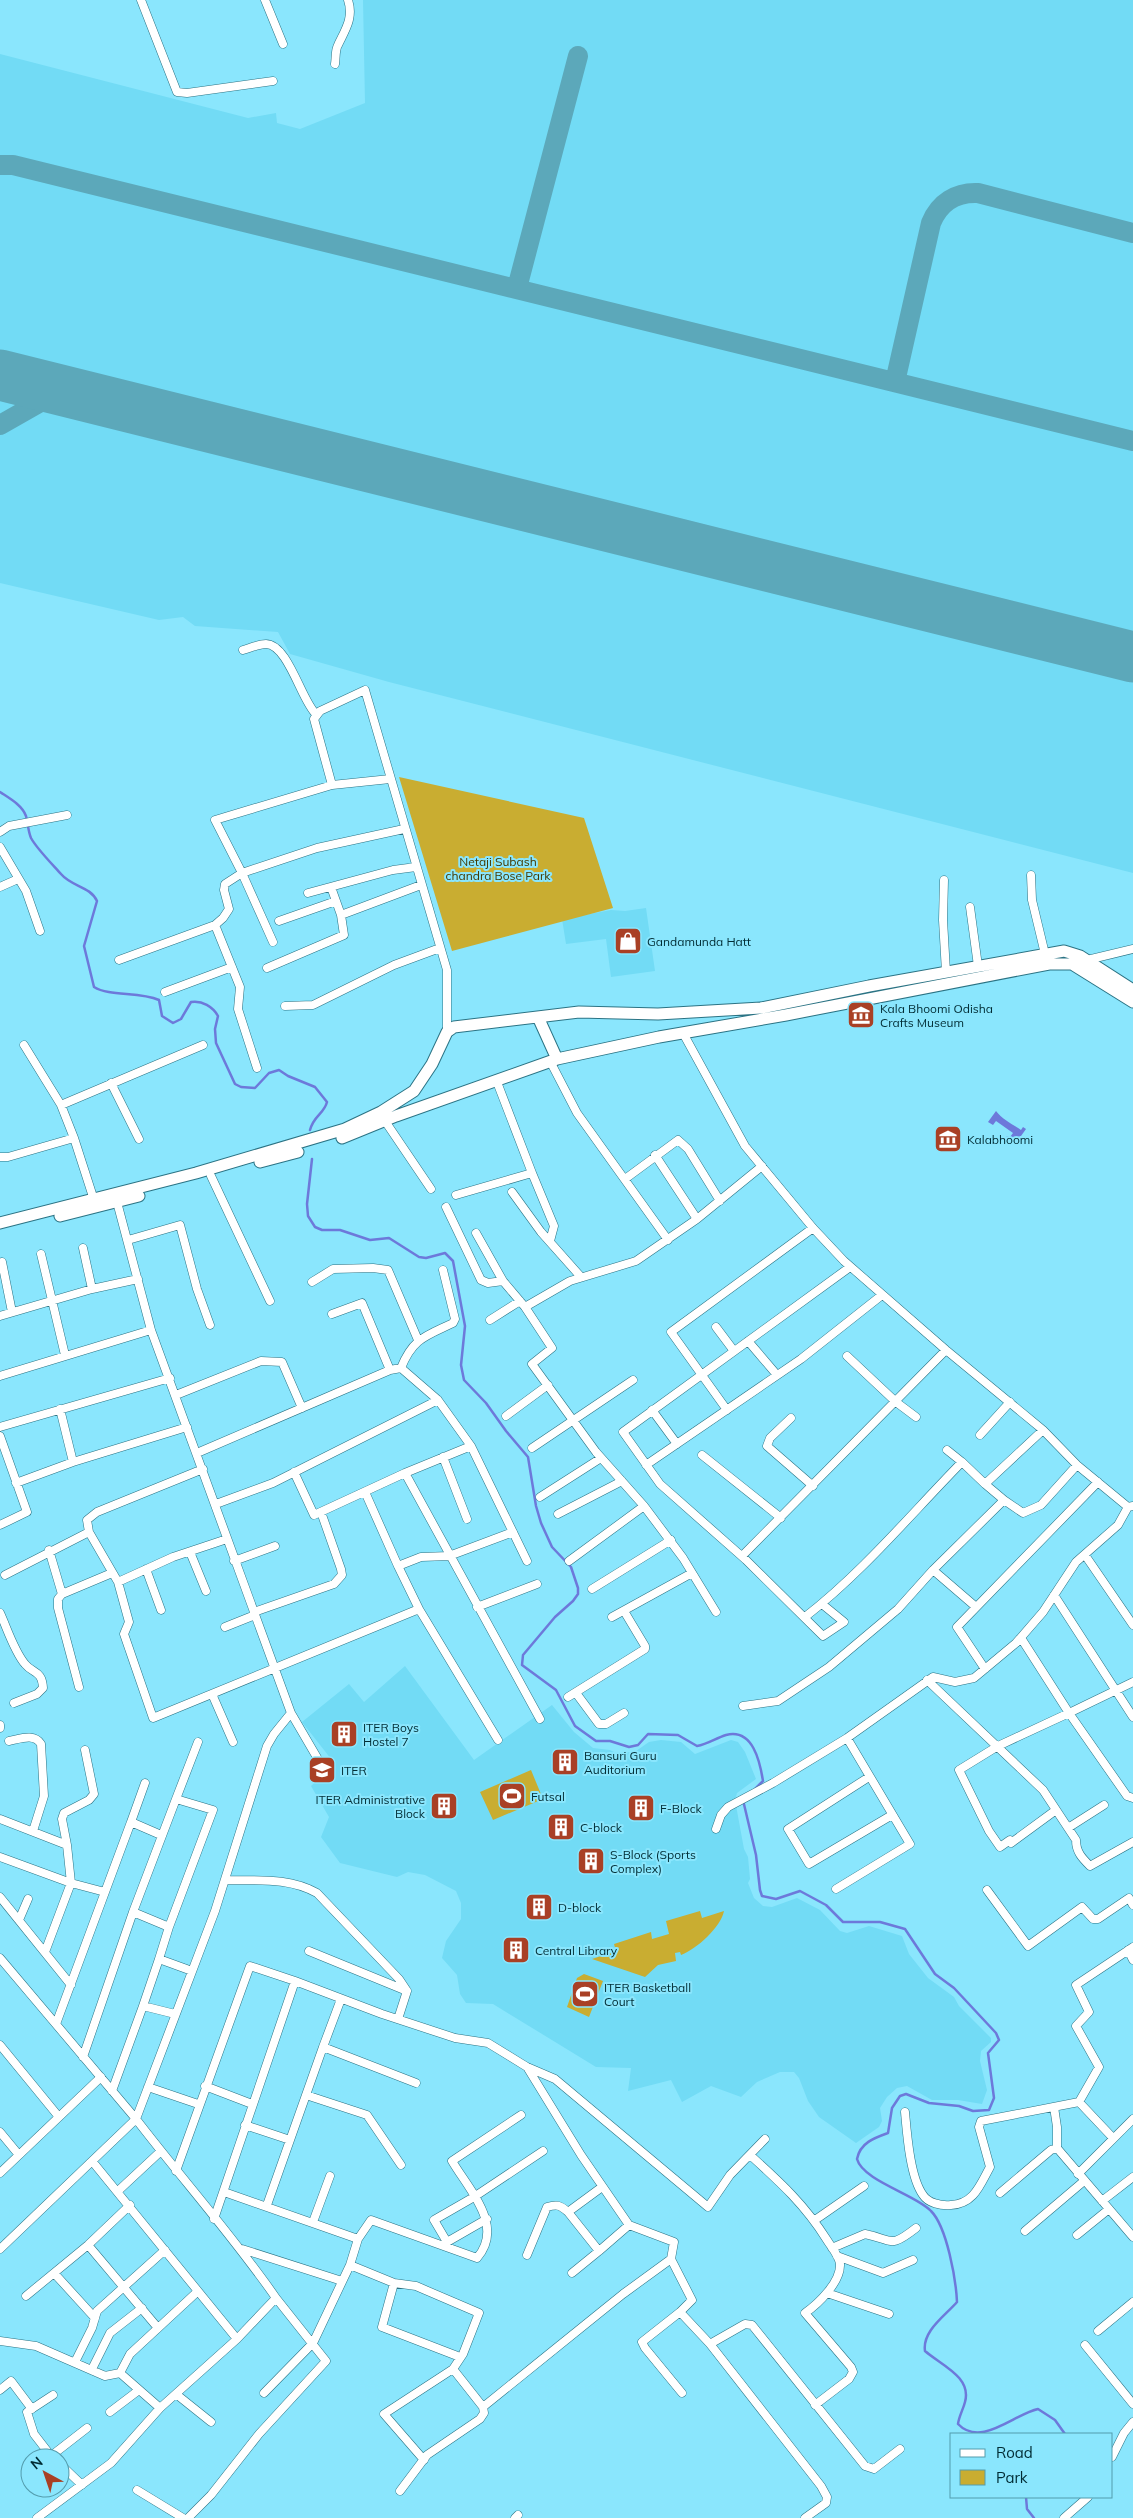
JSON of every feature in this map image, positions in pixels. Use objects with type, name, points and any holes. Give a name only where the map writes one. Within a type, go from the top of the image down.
[{"type":"main road","points":[[0,1223],[196,1173],[345,1130],[381,1112],[414,1090],[432,1064],[447,1032],[461,1026],[579,1012],[658,1014],[761,1008],[978,966],[1046,954],[1070,952],[1087,960],[1133,990]]},
{"type":"main road","points":[[0,1230],[117,1202],[349,1136],[385,1121],[554,1060],[683,1033],[1061,962],[1072,964],[1133,1002]]},
{"type":"main road","points":[[538,1017],[554,1060]]},
{"type":"street","points":[[141,0],[177,92],[187,93],[273,81]]},
{"type":"street","points":[[265,0],[283,44]]},
{"type":"street","points":[[335,64],[336,48],[348,26],[350,7],[348,0]]},
{"type":"street","points":[[243,650],[266,644],[273,646],[294,671],[309,707],[316,714]]},
{"type":"street","points":[[332,785],[314,719],[316,714],[365,690],[446,970],[447,1032]]},
{"type":"street","points":[[273,942],[242,873],[215,820],[332,785],[390,779]]},
{"type":"street","points":[[0,832],[9,826],[67,815]]},
{"type":"street","points":[[119,960],[215,925],[224,918],[229,909],[224,890],[225,884],[242,873],[317,848],[404,829]]},
{"type":"street","points":[[0,847],[26,891],[40,931]]},
{"type":"street","points":[[308,893],[393,870],[416,867]]},
{"type":"street","points":[[1031,875],[1032,900],[1046,954]]},
{"type":"street","points":[[0,887],[18,879]]},
{"type":"street","points":[[944,880],[943,920],[946,972]]},
{"type":"street","points":[[342,915],[421,885]]},
{"type":"street","points":[[267,968],[344,935],[342,915],[331,886]]},
{"type":"street","points":[[279,921],[336,901]]},
{"type":"street","points":[[970,907],[978,966]]},
{"type":"street","points":[[215,925],[241,992],[238,1009],[257,1068]]},
{"type":"street","points":[[285,1006],[313,1005],[394,965],[440,948]]},
{"type":"street","points":[[1087,960],[1133,949]]},
{"type":"street","points":[[165,992],[232,967]]},
{"type":"street","points":[[683,1033],[746,1146],[813,1228],[850,1267],[1043,1430],[1077,1465],[1131,1507],[1118,1524],[1076,1562],[1044,1612],[1022,1638],[974,1678],[955,1682],[932,1677],[847,1738],[731,1804],[721,1815],[716,1829]]},
{"type":"street","points":[[24,1045],[60,1105],[74,1138],[94,1200]]},
{"type":"street","points":[[60,1105],[203,1046]]},
{"type":"street","points":[[554,1060],[577,1113],[668,1240]]},
{"type":"street","points":[[497,1082],[554,1226],[550,1242]]},
{"type":"street","points":[[111,1083],[139,1138]]},
{"type":"street","points":[[385,1121],[430,1189]]},
{"type":"street","points":[[0,1157],[8,1157],[74,1138]]},
{"type":"street","points":[[625,1179],[678,1140],[684,1143],[720,1201]]},
{"type":"street","points":[[656,1155],[697,1219]]},
{"type":"street","points":[[490,1320],[570,1280],[636,1261],[697,1219],[762,1166]]},
{"type":"street","points":[[456,1195],[532,1173]]},
{"type":"street","points":[[211,1176],[270,1301]]},
{"type":"street","points":[[512,1192],[550,1242],[581,1277]]},
{"type":"street","points":[[117,1202],[151,1330],[216,1504],[234,1561],[291,1713],[329,1778]]},
{"type":"street","points":[[446,1206],[480,1280],[488,1283],[503,1281]]},
{"type":"street","points":[[128,1240],[180,1225],[197,1289],[210,1325]]},
{"type":"street","points":[[727,1410],[672,1332],[813,1228]]},
{"type":"street","points":[[476,1233],[503,1281],[522,1304],[552,1348],[532,1364],[601,1458],[644,1506],[671,1540],[716,1612]]},
{"type":"street","points":[[84,1248],[92,1289]]},
{"type":"street","points":[[41,1254],[65,1355]]},
{"type":"street","points":[[2,1262],[12,1312]]},
{"type":"street","points":[[822,1604],[844,1622],[823,1636],[742,1556],[660,1484],[622,1432],[850,1267]]},
{"type":"street","points":[[312,1282],[333,1269],[373,1268],[388,1270],[418,1340]]},
{"type":"street","points":[[401,1368],[407,1355],[418,1340],[453,1323],[455,1319],[443,1270]]},
{"type":"street","points":[[0,1316],[92,1289],[138,1279]]},
{"type":"street","points":[[646,1466],[777,1375],[882,1295]]},
{"type":"street","points":[[332,1314],[362,1303],[390,1370]]},
{"type":"street","points":[[716,1327],[734,1351]]},
{"type":"street","points":[[0,1376],[151,1330]]},
{"type":"street","points":[[748,1341],[777,1375]]},
{"type":"street","points":[[742,1556],[782,1518],[946,1350]]},
{"type":"street","points":[[847,1356],[896,1402],[916,1417]]},
{"type":"street","points":[[176,1395],[261,1361],[282,1362],[302,1408]]},
{"type":"street","points":[[197,1454],[390,1370],[401,1368]]},
{"type":"street","points":[[401,1368],[438,1400],[471,1446],[527,1561]]},
{"type":"street","points":[[0,1427],[170,1378]]},
{"type":"street","points":[[532,1448],[633,1380]]},
{"type":"street","points":[[506,1416],[548,1385]]},
{"type":"street","points":[[216,1504],[273,1483],[438,1400]]},
{"type":"street","points":[[980,1435],[1010,1402]]},
{"type":"street","points":[[60,1409],[73,1462]]},
{"type":"street","points":[[652,1410],[677,1444]]},
{"type":"street","points":[[791,1418],[770,1438],[768,1446],[813,1486]]},
{"type":"street","points":[[16,1483],[73,1462],[187,1428]]},
{"type":"street","points":[[985,1484],[1043,1430]]},
{"type":"street","points":[[0,1436],[28,1512],[0,1525]]},
{"type":"street","points":[[294,1472],[314,1515],[405,1473],[471,1446]]},
{"type":"street","points":[[947,1450],[1004,1500],[1023,1513],[1042,1505],[1077,1465]]},
{"type":"street","points":[[702,1455],[782,1518]]},
{"type":"street","points":[[443,1457],[467,1519]]},
{"type":"street","points":[[540,1498],[601,1458]]},
{"type":"street","points":[[805,1617],[822,1604],[874,1556],[962,1462]]},
{"type":"street","points":[[203,1468],[97,1512],[87,1520],[88,1532],[118,1582],[129,1622],[124,1634],[153,1718],[419,1609]]},
{"type":"street","points":[[405,1473],[540,1719]]},
{"type":"street","points":[[558,1514],[622,1481]]},
{"type":"street","points":[[985,1669],[957,1627],[1098,1482]]},
{"type":"street","points":[[365,1492],[419,1609],[498,1740]]},
{"type":"street","points":[[743,1706],[778,1701],[829,1667],[898,1609],[933,1570],[1004,1500]]},
{"type":"street","points":[[569,1561],[644,1506]]},
{"type":"street","points":[[225,1627],[254,1613],[334,1584],[339,1579],[341,1569],[321,1512]]},
{"type":"street","points":[[5,1575],[49,1550],[88,1532]]},
{"type":"street","points":[[398,1566],[421,1557],[449,1556],[513,1532]]},
{"type":"street","points":[[118,1582],[146,1569],[227,1539]]},
{"type":"street","points":[[592,1589],[671,1540]]},
{"type":"street","points":[[234,1561],[275,1546]]},
{"type":"street","points":[[49,1550],[62,1594]]},
{"type":"street","points":[[190,1552],[206,1591]]},
{"type":"street","points":[[1085,1555],[1133,1625]]},
{"type":"street","points":[[146,1569],[161,1610]]},
{"type":"street","points":[[933,1570],[976,1607]]},
{"type":"street","points":[[79,1687],[58,1608],[58,1599],[62,1594],[112,1573]]},
{"type":"street","points":[[612,1617],[692,1573]]},
{"type":"street","points":[[477,1607],[537,1584]]},
{"type":"street","points":[[1054,1595],[1114,1691],[1133,1717]]},
{"type":"street","points":[[568,1697],[645,1649],[624,1611]]},
{"type":"street","points":[[0,1613],[24,1663],[36,1670],[43,1684],[43,1688],[37,1694],[14,1703]]},
{"type":"street","points":[[1022,1638],[1069,1713],[1127,1796],[1133,1798]]},
{"type":"street","points":[[927,1680],[1043,1790],[1076,1840],[1076,1848],[1080,1856],[1090,1866],[1133,1842]]},
{"type":"street","points":[[1056,1810],[1011,1843],[1010,1840],[1000,1847],[959,1770],[998,1746],[1133,1682]]},
{"type":"street","points":[[576,1693],[599,1724],[606,1724],[624,1714]]},
{"type":"street","points":[[212,1694],[233,1742]]},
{"type":"street","points":[[0,2249],[136,2119],[225,1880],[267,1746],[291,1713]]},
{"type":"street","points":[[8,1741],[32,1737],[40,1741],[44,1788],[34,1831]]},
{"type":"street","points":[[836,1889],[910,1844],[847,1738]]},
{"type":"street","points":[[84,2057],[133,1912],[198,1742]]},
{"type":"street","points":[[45,1952],[71,1883],[62,1819],[64,1812],[89,1800],[94,1794],[84,1750]]},
{"type":"street","points":[[869,1777],[788,1829],[809,1864],[892,1815]]},
{"type":"street","points":[[56,2024],[145,1783]]},
{"type":"street","points":[[112,2091],[213,1810],[176,1799]]},
{"type":"street","points":[[1068,1828],[1104,1805]]},
{"type":"street","points":[[0,1819],[67,1845]]},
{"type":"street","points":[[131,1822],[161,1835]]},
{"type":"street","points":[[0,1857],[71,1883],[105,1892]]},
{"type":"street","points":[[225,1880],[285,1881],[303,1885],[317,1893],[399,1979],[407,1991]]},
{"type":"street","points":[[986,1890],[1028,1946],[1077,1909],[1082,1907],[1093,1919],[1098,1920],[1132,1900]]},
{"type":"street","points":[[0,1897],[71,1985]]},
{"type":"street","points":[[19,1920],[28,1898]]},
{"type":"street","points":[[133,1912],[169,1928]]},
{"type":"street","points":[[906,2112],[908,2147],[920,2191],[931,2202],[945,2206],[956,2205],[973,2197],[990,2167],[979,2127],[981,2121],[1078,2102],[1099,2067],[1076,2026],[1089,2012],[1076,1985],[1131,1949],[1133,1960]]},
{"type":"street","points":[[309,1950],[407,1991]]},
{"type":"street","points":[[0,1958],[136,2119],[214,2219],[242,2249],[276,2298],[326,2361],[259,2434],[211,2495],[188,2518]]},
{"type":"street","points":[[159,1959],[192,1971]]},
{"type":"street","points":[[176,2171],[198,2104],[250,1966],[398,2020],[455,2038],[488,2043],[526,2067],[554,2079],[708,2207],[730,2175],[765,2139]]},
{"type":"street","points":[[214,2219],[295,1981]]},
{"type":"street","points":[[398,2020],[407,1991]]},
{"type":"street","points":[[267,2205],[322,2047],[341,1999]]},
{"type":"street","points":[[143,2006],[175,2014]]},
{"type":"street","points":[[0,2045],[59,2117]]},
{"type":"street","points":[[322,2047],[416,2084]]},
{"type":"street","points":[[526,2067],[602,2187],[629,2225],[674,2242],[671,2259],[692,2300],[642,2342],[682,2393]]},
{"type":"street","points":[[0,2173],[101,2077]]},
{"type":"street","points":[[206,2086],[252,2104]]},
{"type":"street","points":[[148,2087],[198,2104]]},
{"type":"street","points":[[306,2095],[366,2115],[401,2165]]},
{"type":"street","points":[[1078,2102],[1113,2138]]},
{"type":"street","points":[[1054,2107],[1057,2148],[1132,2235]]},
{"type":"street","points":[[264,2393],[313,2343],[350,2265],[358,2239],[371,2220],[477,2258],[488,2238],[487,2219],[452,2161],[521,2115]]},
{"type":"street","points":[[1078,2174],[1133,2119]]},
{"type":"street","points":[[245,2125],[290,2140]]},
{"type":"street","points":[[0,2132],[19,2155]]},
{"type":"street","points":[[1000,2193],[1051,2150],[1057,2148]]},
{"type":"street","points":[[487,2219],[447,2242],[434,2220],[474,2197],[543,2150]]},
{"type":"street","points":[[118,2192],[161,2151]]},
{"type":"street","points":[[750,2155],[790,2190],[814,2220],[837,2256],[839,2272],[820,2304],[805,2313],[851,2367],[853,2372],[849,2379],[815,2406]]},
{"type":"street","points":[[92,2161],[130,2205],[197,2292],[237,2339]]},
{"type":"street","points":[[313,2222],[330,2176]]},
{"type":"street","points":[[1102,2201],[1133,2177]]},
{"type":"street","points":[[1025,2231],[1084,2181]]},
{"type":"street","points":[[814,2220],[864,2186]]},
{"type":"street","points":[[568,2212],[602,2187]]},
{"type":"street","points":[[224,2192],[267,2205],[358,2239]]},
{"type":"street","points":[[527,2255],[547,2207],[555,2204],[568,2212],[599,2251]]},
{"type":"street","points":[[26,2296],[88,2246],[130,2205]]},
{"type":"street","points":[[1077,2235],[1109,2209]]},
{"type":"street","points":[[572,2273],[629,2225]]},
{"type":"street","points":[[832,2248],[865,2234],[895,2242],[916,2228]]},
{"type":"street","points":[[88,2246],[158,2328]]},
{"type":"street","points":[[242,2249],[342,2281]]},
{"type":"street","points":[[75,2362],[97,2311],[165,2250]]},
{"type":"street","points":[[837,2256],[883,2273],[913,2260]]},
{"type":"street","points":[[483,2407],[623,2294],[671,2259]]},
{"type":"street","points":[[350,2265],[394,2283],[416,2286],[479,2312],[453,2369],[384,2414],[424,2460]]},
{"type":"street","points":[[54,2273],[95,2318]]},
{"type":"street","points":[[394,2283],[382,2327],[460,2357]]},
{"type":"street","points":[[120,2373],[130,2354],[197,2292]]},
{"type":"street","points":[[827,2293],[889,2314]]},
{"type":"street","points":[[36,2518],[111,2463],[160,2408],[237,2339],[276,2298]]},
{"type":"street","points":[[1098,2331],[1133,2302]]},
{"type":"street","points":[[92,2369],[110,2333],[142,2308]]},
{"type":"street","points":[[680,2312],[710,2344],[821,2486],[827,2497],[826,2503],[805,2518]]},
{"type":"street","points":[[710,2344],[745,2324],[752,2325],[856,2457],[868,2468],[877,2467],[900,2449]]},
{"type":"street","points":[[0,2341],[36,2346],[105,2376],[120,2373]]},
{"type":"street","points":[[1085,2345],[1130,2393],[1133,2404]]},
{"type":"street","points":[[400,2490],[427,2455],[480,2419],[484,2413],[483,2407],[453,2369]]},
{"type":"street","points":[[120,2373],[160,2408]]},
{"type":"street","points":[[0,2390],[11,2381],[32,2409]]},
{"type":"street","points":[[110,2412],[139,2390]]},
{"type":"street","points":[[176,2394],[211,2422]]},
{"type":"street","points":[[45,2448],[34,2434],[27,2412],[53,2395]]},
{"type":"street","points":[[1113,2455],[1124,2433],[1133,2422]]},
{"type":"street","points":[[63,2448],[87,2428]]},
{"type":"street","points":[[70,2474],[82,2485]]},
{"type":"street","points":[[137,2490],[183,2518]]},
{"type":"street","points":[[1064,2518],[1087,2498]]},
{"type":"shaded area","points":[[363,0],[1133,0],[1133,873],[389,682],[290,654],[278,632],[195,626],[183,617],[159,620],[0,583],[0,54],[248,118],[276,113],[277,123],[300,129],[365,103]]},
{"type":"shaded area","name":"Gandamunda Hatt","points":[[646,908],[655,971],[611,977],[606,939],[566,944],[562,919],[611,910],[625,911]]},
{"type":"shaded area","points":[[405,1666],[474,1760],[552,1705],[574,1732],[593,1748],[610,1750],[618,1754],[636,1751],[649,1742],[661,1740],[681,1742],[695,1754],[731,1740],[738,1742],[745,1752],[756,1779],[737,1793],[735,1800],[744,1849],[748,1857],[750,1879],[748,1883],[754,1898],[763,1906],[772,1907],[797,1898],[820,1910],[840,1931],[847,1933],[869,1926],[902,1936],[909,1954],[928,1978],[954,1997],[959,2006],[991,2038],[991,2042],[981,2051],[980,2061],[987,2090],[982,2104],[958,2100],[932,2100],[907,2086],[897,2088],[887,2097],[880,2108],[882,2121],[879,2127],[856,2143],[819,2117],[808,2101],[799,2078],[794,2072],[780,2072],[757,2082],[741,2097],[711,2086],[682,2102],[671,2080],[628,2091],[631,2068],[596,2067],[493,2004],[466,2003],[460,1994],[457,1975],[442,1958],[446,1941],[461,1919],[461,1903],[456,1891],[425,1875],[408,1872],[397,1877],[340,1863],[321,1837],[329,1817],[311,1786],[335,1764],[302,1722],[349,1684],[364,1702]]},
{"type":"green space","name":"Netaji Subash chandra Bose Park","points":[[399,777],[584,818],[613,908],[452,951]]},
{"type":"green space","name":"Futsal","points":[[531,1770],[543,1799],[493,1820],[480,1792]]},
{"type":"green space","points":[[700,1911],[702,1918],[724,1911],[718,1924],[701,1943],[681,1955],[680,1952],[675,1953],[676,1961],[658,1965],[645,1977],[592,1959],[616,1951],[614,1944],[651,1932],[652,1939],[669,1934],[666,1921]]},
{"type":"green space","name":"ITER Basketball Court","points":[[584,1974],[603,1981],[589,2017],[567,2007],[577,1978]]},
{"type":"water","points":[[996,1111],[1004,1119],[1021,1130],[1023,1127],[1026,1129],[1016,1143],[1006,1136],[1010,1137],[1013,1133],[996,1121],[993,1125],[988,1122]]},
{"type":"waterway","points":[[0,792],[22,808],[26,816],[31,838],[45,857],[65,878],[90,892],[97,901],[84,946],[94,987],[108,992],[151,997],[159,1000],[162,1016],[173,1023],[181,1019],[191,1002],[203,1003],[210,1007],[218,1016],[215,1029],[216,1043],[235,1084],[241,1087],[255,1088],[269,1073],[279,1070],[288,1076],[315,1087],[327,1102],[310,1130]]},
{"type":"waterway","points":[[312,1159],[307,1204],[308,1216],[315,1227],[322,1230],[340,1230],[370,1240],[389,1238],[419,1257],[426,1258],[445,1253],[453,1261],[465,1326],[461,1365],[464,1380],[486,1403],[528,1457],[536,1506],[541,1523],[552,1547],[571,1567],[578,1588],[578,1594],[573,1601],[555,1617],[523,1655],[522,1665],[556,1690],[575,1726],[596,1741],[610,1741],[629,1747],[638,1745],[648,1734],[678,1735],[697,1746],[726,1735],[735,1734],[743,1737],[754,1748],[760,1765],[763,1781],[755,1789]]},
{"type":"waterway","points":[[743,1800],[756,1855],[762,1896],[776,1899],[800,1891],[826,1905],[843,1922],[880,1922],[905,1929],[935,1974],[954,1988],[996,2033],[999,2040],[988,2053],[994,2098],[989,2110],[973,2111],[959,2106],[929,2103],[906,2094],[900,2096],[892,2108],[888,2133],[864,2145],[857,2159],[861,2167],[879,2181],[924,2205],[931,2211],[942,2229],[953,2268],[957,2302],[931,2330],[927,2337],[925,2351],[954,2372],[964,2385],[966,2393],[965,2402],[958,2424],[967,2430],[987,2431],[1038,2409],[1055,2420],[1064,2433]]},
{"type":"waterway","points":[[1026,2498],[1027,2509],[1034,2518]]},
{"type":"taxiway","points":[[517,288],[578,56]]},
{"type":"taxiway","points":[[0,165],[13,165],[1133,441]]},
{"type":"taxiway","points":[[895,382],[931,223],[934,216],[949,200],[962,194],[978,193],[1133,233]]},
{"type":"taxiway","points":[[0,425],[58,393],[73,394]]},
{"type":"runway","points":[[0,375],[1133,657]]},
{"type":"place","name":"Gandamunda Hatt","points":[[628,941]]},
{"type":"place","name":"Kala Bhoomi Odisha Crafts Museum","points":[[861,1015]]},
{"type":"place","name":"Kalabhoomi","points":[[948,1139]]},
{"type":"place","name":"ITER Boys Hostel 7","points":[[344,1734]]},
{"type":"place","name":"Bansuri Guru Auditorium","points":[[565,1762]]},
{"type":"place","name":"ITER","points":[[322,1770]]},
{"type":"place","name":"Futsal","points":[[512,1796]]},
{"type":"place","name":"ITER Administrative Block","points":[[444,1806]]},
{"type":"place","name":"F-Block","points":[[641,1808]]},
{"type":"place","name":"C-block","points":[[561,1827]]},
{"type":"place","name":"S-Block (Sports Complex)","points":[[591,1861]]},
{"type":"place","name":"D-block","points":[[539,1907]]},
{"type":"place","name":"Central Library","points":[[516,1950]]},
{"type":"place","name":"ITER Basketball Court","points":[[585,1994]]}]
